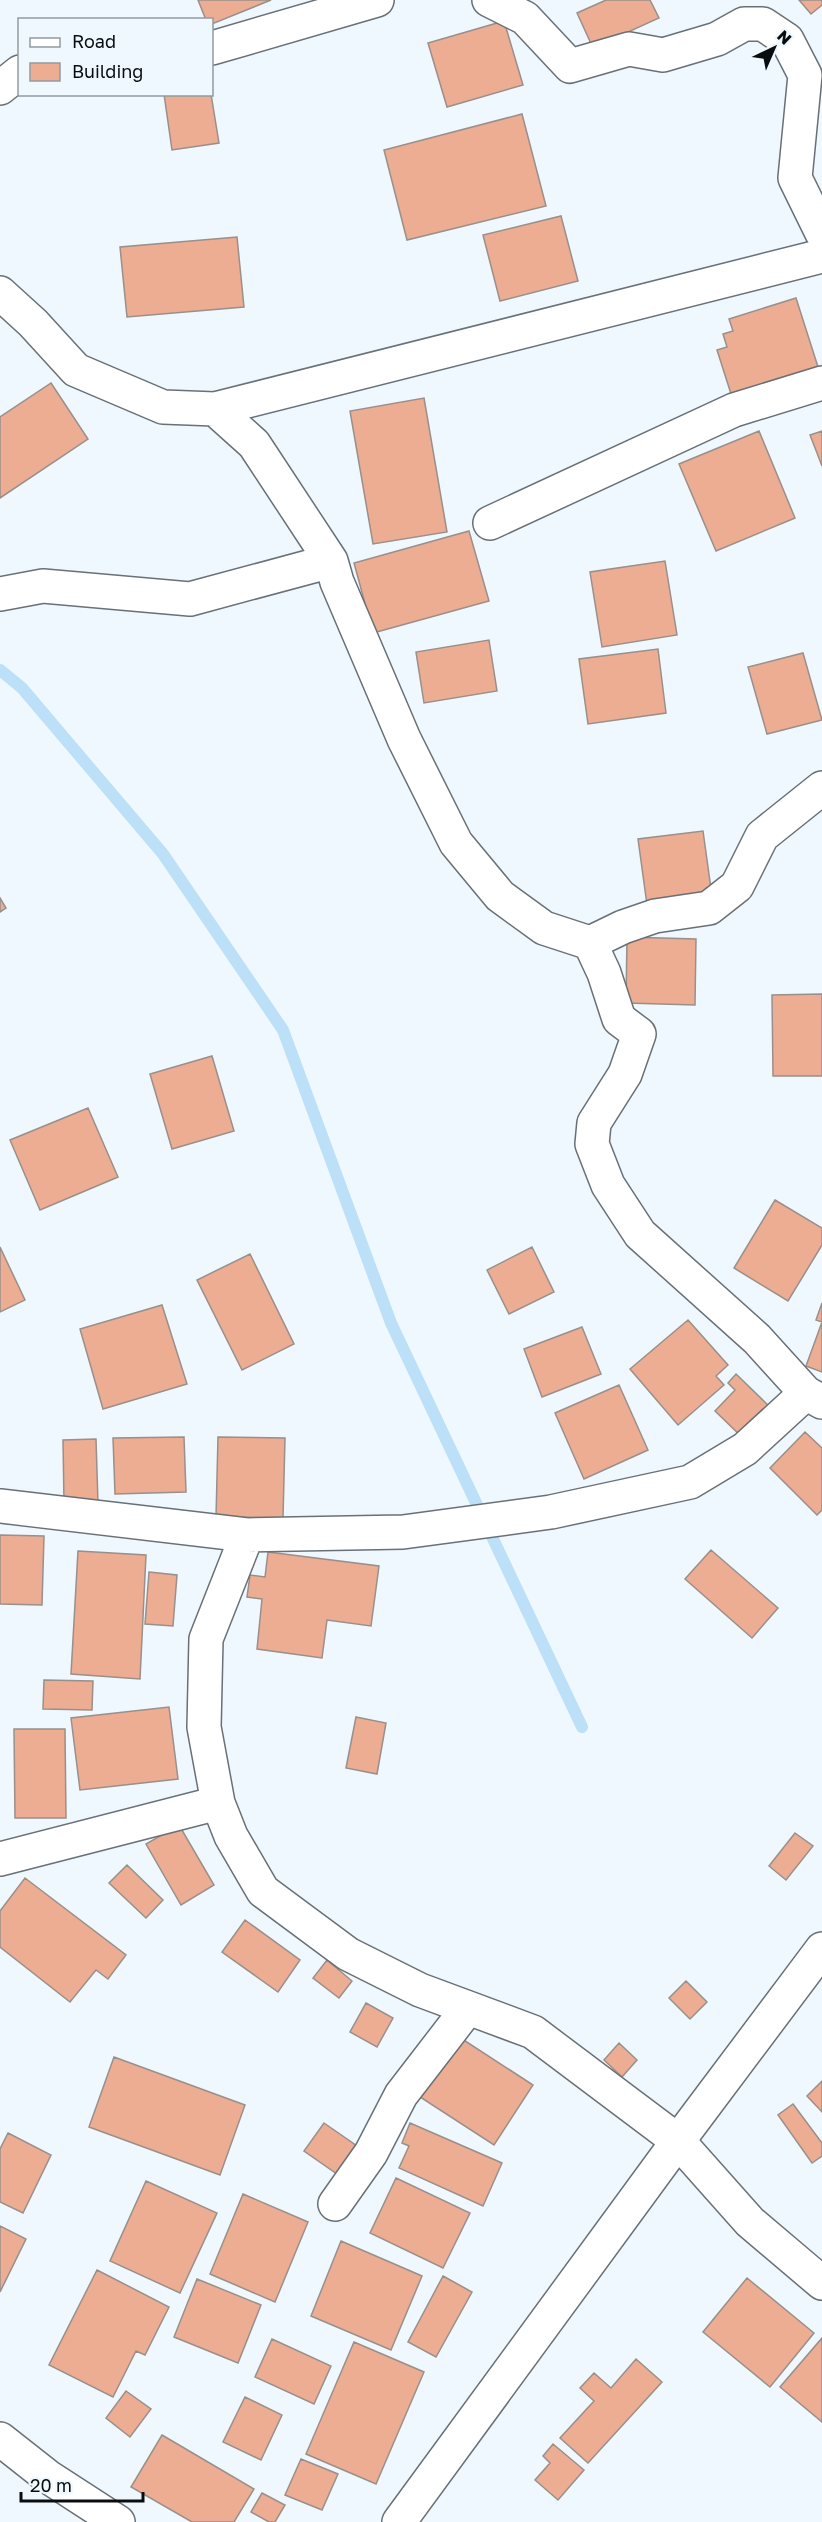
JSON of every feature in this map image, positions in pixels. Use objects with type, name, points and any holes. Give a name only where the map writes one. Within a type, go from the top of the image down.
[{"type":"street","points":[[213,48],[377,0]]},
{"type":"street","points":[[489,0],[525,18],[570,66],[629,49],[663,55],[717,39],[744,24],[763,24],[787,40],[814,64],[795,178],[822,233]]},
{"type":"street","points":[[0,88],[18,74]]},
{"type":"street","points":[[0,293],[33,323],[76,370],[163,407],[214,409],[822,256]]},
{"type":"street","points":[[490,523],[734,410],[822,382]]},
{"type":"street","points":[[0,1506],[247,1535],[404,1532],[550,1512],[690,1482],[745,1449],[814,1398],[757,1339],[640,1234],[608,1185],[592,1144],[594,1123],[626,1074],[639,1034],[619,1019],[604,973],[590,944],[544,928],[500,896],[456,843],[404,739],[337,582],[331,561],[254,444],[214,409]]},
{"type":"street","points":[[0,594],[43,586],[190,599],[331,561]]},
{"type":"street","points":[[590,944],[623,927],[655,916],[709,909],[737,886],[762,836],[822,788]]},
{"type":"street","points":[[247,1535],[206,1639],[204,1727],[218,1803],[231,1836],[263,1891],[348,1954],[420,1990],[533,2032],[678,2141],[750,2222],[822,2283]]},
{"type":"street","points":[[0,1859],[218,1803]]},
{"type":"street","points":[[399,2522],[678,2141],[822,1950]]},
{"type":"street","points":[[335,2204],[371,2153],[400,2095],[468,2008]]},
{"type":"street","points":[[0,2439],[46,2476],[118,2522]]},
{"type":"building","points":[[198,0],[271,0],[213,24],[213,18],[205,18]]},
{"type":"building","points":[[606,0],[650,0],[659,18],[593,48],[577,13]]},
{"type":"building","points":[[799,0],[822,0],[822,5],[811,14]]},
{"type":"building","points":[[504,21],[523,85],[447,107],[428,43]]},
{"type":"building","points":[[164,96],[211,96],[219,143],[172,150]]},
{"type":"building","points":[[522,114],[546,206],[407,240],[384,150]]},
{"type":"building","points":[[561,216],[578,281],[500,301],[483,235]]},
{"type":"building","points":[[237,237],[244,307],[127,317],[120,247]]},
{"type":"building","points":[[796,298],[819,370],[732,397],[717,350],[727,347],[723,334],[733,331],[729,319]]},
{"type":"building","points":[[51,383],[88,439],[0,498],[0,417]]},
{"type":"building","points":[[424,398],[447,532],[373,544],[350,411]]},
{"type":"building","points":[[759,431],[795,518],[716,551],[679,464]]},
{"type":"building","points":[[822,431],[822,466],[810,435]]},
{"type":"building","points":[[469,531],[489,601],[373,633],[354,563]]},
{"type":"building","points":[[665,561],[677,635],[602,647],[590,572]]},
{"type":"building","points":[[489,640],[497,691],[424,703],[416,652]]},
{"type":"building","points":[[658,649],[666,713],[588,724],[579,659]]},
{"type":"building","points":[[803,653],[822,720],[767,734],[748,667]]},
{"type":"building","points":[[703,831],[713,903],[648,912],[638,839]]},
{"type":"building","points":[[0,898],[6,908],[0,912]]},
{"type":"building","points":[[627,937],[696,939],[695,1005],[626,1003]]},
{"type":"building","points":[[822,994],[822,1076],[773,1076],[772,995]]},
{"type":"building","points":[[212,1056],[234,1131],[172,1149],[150,1074]]},
{"type":"building","points":[[88,1108],[118,1177],[40,1210],[10,1140]]},
{"type":"building","points":[[775,1200],[822,1228],[822,1245],[788,1301],[734,1268]]},
{"type":"building","points":[[0,1247],[25,1300],[0,1312]]},
{"type":"building","points":[[532,1247],[554,1292],[509,1314],[487,1270]]},
{"type":"building","points":[[250,1254],[294,1344],[242,1370],[197,1280]]},
{"type":"building","points":[[822,1303],[822,1322],[816,1320]]},
{"type":"building","points":[[162,1305],[187,1384],[103,1409],[80,1329]]},
{"type":"building","points":[[688,1320],[728,1365],[716,1376],[724,1385],[678,1425],[630,1369]]},
{"type":"building","points":[[822,1322],[822,1372],[806,1366]]},
{"type":"building","points":[[582,1327],[601,1374],[542,1397],[524,1349]]},
{"type":"building","points":[[736,1374],[768,1405],[743,1438],[715,1411],[735,1390],[728,1383]]},
{"type":"building","points":[[619,1385],[648,1450],[584,1479],[555,1413]]},
{"type":"building","points":[[805,1432],[822,1448],[822,1510],[817,1515],[770,1468]]},
{"type":"building","points":[[184,1437],[186,1492],[115,1494],[113,1438]]},
{"type":"building","points":[[218,1437],[285,1438],[283,1518],[216,1517]]},
{"type":"building","points":[[96,1439],[98,1503],[64,1504],[63,1440]]},
{"type":"building","points":[[0,1535],[44,1536],[42,1605],[0,1604]]},
{"type":"building","points":[[711,1550],[778,1608],[752,1638],[685,1579]]},
{"type":"building","points":[[78,1551],[146,1555],[140,1679],[71,1674]]},
{"type":"building","points":[[268,1552],[379,1566],[371,1626],[327,1620],[322,1658],[257,1649],[262,1599],[247,1597],[250,1575],[265,1577]]},
{"type":"building","points":[[149,1572],[177,1575],[173,1626],[145,1624]]},
{"type":"building","points":[[44,1680],[93,1681],[92,1710],[43,1709]]},
{"type":"building","points":[[169,1707],[178,1779],[80,1790],[71,1718]]},
{"type":"building","points":[[356,1717],[386,1723],[377,1774],[346,1768]]},
{"type":"building","points":[[14,1729],[65,1729],[66,1818],[15,1818]]},
{"type":"building","points":[[179,1825],[214,1885],[181,1905],[146,1844]]},
{"type":"building","points":[[795,1833],[813,1846],[786,1880],[769,1866]]},
{"type":"building","points":[[127,1865],[163,1900],[146,1918],[109,1883]]},
{"type":"building","points":[[25,1878],[126,1955],[108,1979],[96,1970],[70,2002],[0,1947],[0,1911]]},
{"type":"building","points":[[245,1920],[300,1960],[278,1992],[222,1952]]},
{"type":"building","points":[[327,1960],[352,1981],[339,1998],[313,1978]]},
{"type":"building","points":[[686,1981],[707,2002],[690,2019],[669,1998]]},
{"type":"building","points":[[366,2003],[393,2018],[377,2047],[350,2032]]},
{"type":"building","points":[[456,2035],[533,2085],[494,2145],[417,2095]]},
{"type":"building","points":[[619,2043],[637,2060],[622,2077],[604,2060]]},
{"type":"building","points":[[114,2057],[245,2105],[220,2175],[89,2127]]},
{"type":"building","points":[[822,2081],[822,2112],[807,2096]]},
{"type":"building","points":[[793,2104],[822,2143],[822,2156],[812,2163],[778,2115]]},
{"type":"building","points":[[324,2123],[357,2146],[337,2174],[304,2151]]},
{"type":"building","points":[[410,2123],[502,2163],[483,2206],[399,2168],[409,2146],[402,2143]]},
{"type":"building","points":[[8,2133],[51,2155],[23,2213],[0,2202],[0,2149]]},
{"type":"building","points":[[396,2178],[470,2213],[443,2268],[370,2233]]},
{"type":"building","points":[[146,2181],[217,2213],[180,2293],[110,2261]]},
{"type":"building","points":[[243,2194],[308,2222],[275,2302],[210,2274]]},
{"type":"building","points":[[0,2226],[26,2239],[0,2292]]},
{"type":"building","points":[[341,2241],[422,2276],[391,2350],[311,2316]]},
{"type":"building","points":[[97,2270],[169,2307],[145,2355],[136,2351],[113,2397],[49,2365]]},
{"type":"building","points":[[443,2276],[472,2292],[436,2357],[408,2342]]},
{"type":"building","points":[[747,2278],[814,2333],[770,2387],[703,2332]]},
{"type":"building","points":[[197,2279],[261,2305],[238,2363],[174,2337]]},
{"type":"building","points":[[822,2338],[822,2422],[780,2387]]},
{"type":"building","points":[[272,2339],[331,2366],[314,2404],[255,2377]]},
{"type":"building","points":[[354,2342],[424,2372],[376,2484],[306,2454]]},
{"type":"building","points":[[636,2359],[662,2382],[588,2463],[560,2438],[594,2401],[580,2388],[594,2373],[611,2388]]},
{"type":"building","points":[[126,2391],[151,2409],[130,2437],[106,2418]]},
{"type":"building","points":[[245,2397],[282,2415],[261,2460],[223,2442]]},
{"type":"building","points":[[162,2435],[254,2489],[234,2522],[192,2522],[131,2487]]},
{"type":"building","points":[[553,2444],[584,2470],[558,2500],[535,2480],[550,2463],[543,2456]]},
{"type":"building","points":[[301,2459],[338,2474],[322,2510],[285,2495]]},
{"type":"building","points":[[262,2493],[285,2505],[275,2522],[269,2522],[251,2512]]},
{"type":"waterway","points":[[0,670],[22,688],[163,854],[283,1030],[391,1323],[582,1727]]}]
